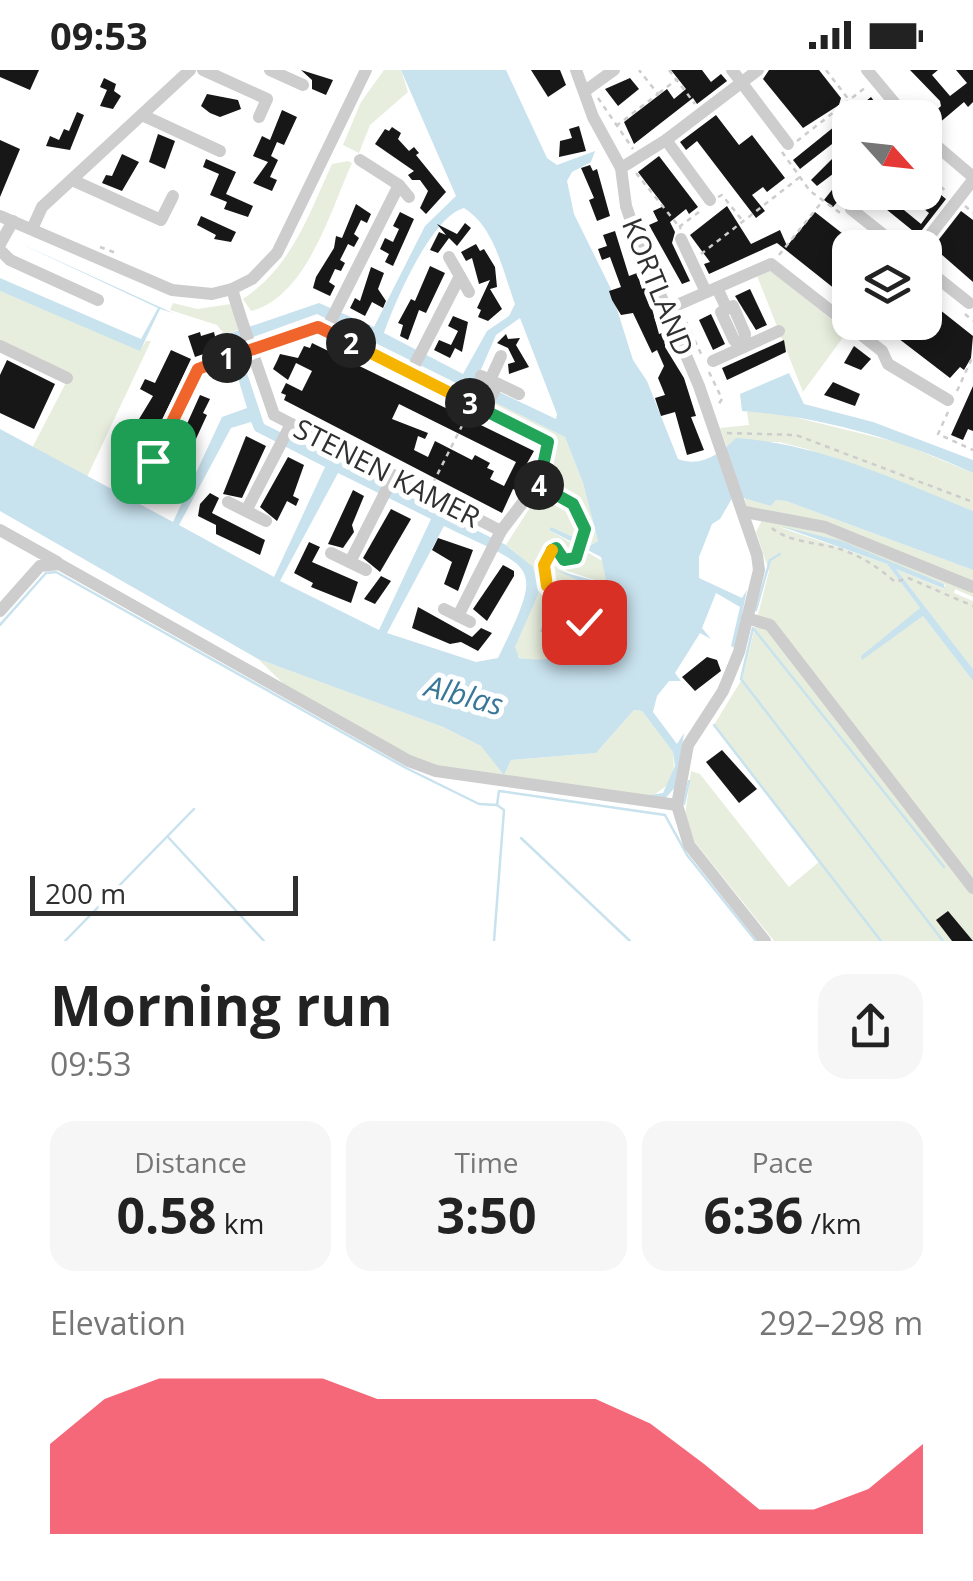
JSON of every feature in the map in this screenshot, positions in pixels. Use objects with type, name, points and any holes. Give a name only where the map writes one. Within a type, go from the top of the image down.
[{"type":"street","points":[[32,229],[42,207],[190,70]]},
{"type":"street","points":[[202,70],[267,99],[259,117]]},
{"type":"street","points":[[270,70],[302,85]]},
{"type":"street","points":[[98,300],[10,260],[0,247],[6,218],[172,290],[212,294],[232,289],[264,269],[277,253],[366,70]]},
{"type":"street","name":"KORTLAND","points":[[576,70],[589,89],[592,117],[630,163],[626,206],[743,506]]},
{"type":"street","points":[[589,89],[614,70]]},
{"type":"street","points":[[732,70],[789,145]]},
{"type":"street","points":[[630,163],[758,70]]},
{"type":"street","points":[[871,75],[892,100]]},
{"type":"street","points":[[142,115],[220,152]]},
{"type":"street","points":[[666,140],[711,201]]},
{"type":"street","points":[[934,230],[973,178],[942,151]]},
{"type":"street","points":[[360,160],[390,174],[409,197]]},
{"type":"street","points":[[72,180],[161,220],[173,196]]},
{"type":"street","points":[[153,461],[198,369],[248,347],[328,326],[399,185]]},
{"type":"street","points":[[851,210],[877,230]]},
{"type":"street","points":[[685,237],[712,290],[727,309],[721,312],[734,340],[744,347]]},
{"type":"street","points":[[449,257],[469,292]]},
{"type":"street","points":[[668,309],[772,264],[832,307]]},
{"type":"street","points":[[412,369],[460,276]]},
{"type":"street","points":[[942,282],[969,303]]},
{"type":"street","name":"STENEN KAMER","points":[[232,289],[248,347],[274,414],[290,428],[391,479],[428,492],[501,531],[536,484],[548,442],[328,326]]},
{"type":"street","points":[[713,361],[779,331]]},
{"type":"street","points":[[871,340],[888,364],[948,400]]},
{"type":"street","points":[[0,346],[66,378]]},
{"type":"street","points":[[481,406],[501,356]]},
{"type":"street","points":[[491,382],[519,394]]},
{"type":"street","points":[[246,512],[290,428]]},
{"type":"street","points":[[350,562],[391,479]]},
{"type":"street","points":[[228,502],[266,522]]},
{"type":"street","points":[[743,506],[825,528],[973,587]]},
{"type":"street","points":[[743,506],[759,570],[730,677],[688,744],[678,805],[689,845],[765,941]]},
{"type":"street","points":[[0,530],[378,746],[436,771],[678,805]]},
{"type":"street","points":[[444,609],[464,619],[501,531]]},
{"type":"street","points":[[331,553],[366,570]]},
{"type":"street","points":[[0,611],[40,566],[60,564]]},
{"type":"street","points":[[747,618],[770,626],[973,888]]},
{"type":"path","points":[[639,70],[658,94]]},
{"type":"path","points":[[668,70],[702,113]]},
{"type":"path","points":[[826,70],[849,100],[871,75]]},
{"type":"path","points":[[615,127],[676,80]]},
{"type":"path","points":[[589,89],[615,127],[630,163],[700,254]]},
{"type":"path","points":[[832,113],[782,153],[800,178],[832,210]]},
{"type":"path","points":[[694,259],[800,178]]},
{"type":"path","points":[[685,237],[711,201],[722,194],[743,222]]},
{"type":"path","points":[[772,264],[822,202]]},
{"type":"path","points":[[833,210],[842,217],[851,210]]},
{"type":"path","points":[[88,245],[117,254]]},
{"type":"path","points":[[973,356],[938,434],[973,450]]},
{"type":"path","points":[[428,492],[481,406]]},
{"type":"path","points":[[716,434],[796,436],[973,502]]},
{"type":"path","points":[[536,484],[557,491],[584,517],[582,550],[568,560],[554,548],[546,559],[547,586],[558,594],[582,594],[583,628]]},
{"type":"path","points":[[763,514],[775,532],[844,550],[901,580],[973,606]]},
{"type":"path","points":[[558,594],[541,632],[554,646],[567,648],[580,636]]},
{"type":"green space","points":[[384,70],[401,70],[408,92],[370,125],[359,153],[343,145],[361,102]]},
{"type":"green space","points":[[352,163],[335,204],[302,270],[271,303],[251,311],[243,299],[260,286],[286,255],[332,164]]},
{"type":"green space","points":[[770,270],[832,320],[832,340],[841,340],[803,392],[757,276]]},
{"type":"green space","points":[[0,291],[140,350],[146,341],[151,341],[87,477],[32,448],[70,375],[0,341]]},
{"type":"green space","points":[[173,303],[197,309],[231,304],[240,329],[225,335],[217,325],[170,310]]},
{"type":"green space","points":[[493,401],[565,437],[583,483],[598,541],[591,545],[551,527],[549,530],[604,562],[607,584],[558,568],[604,591],[607,603],[599,627],[590,631],[584,626],[546,621],[589,639],[553,660],[532,662],[514,653],[537,584],[524,560],[506,545],[545,484],[557,442],[495,410]]},
{"type":"green space","points":[[761,409],[900,443],[973,473],[973,511],[779,442],[732,442],[728,450],[720,428],[749,425],[747,412]]},
{"type":"green space","points":[[744,496],[771,506],[776,500],[786,501],[973,570],[973,583],[858,534],[747,507]]},
{"type":"green space","points":[[762,520],[815,528],[973,590],[973,597],[955,589],[954,593],[973,601],[973,669],[896,569],[944,589],[946,585],[830,538],[779,527],[887,564],[920,608],[862,659],[923,616],[973,681],[973,941],[774,941],[694,841],[685,816],[691,771],[700,774],[789,887],[820,861],[714,725],[742,679],[769,571],[756,532]]},
{"type":"green space","points":[[258,659],[443,727],[485,748],[504,774],[511,760],[596,753],[634,710],[642,711],[673,752],[674,771],[667,785],[651,797],[429,765],[292,692]]},
{"type":"water","name":"Alblas","points":[[401,70],[506,70],[547,158],[557,165],[595,151],[591,162],[572,172],[567,181],[574,214],[610,287],[633,360],[647,381],[678,459],[703,460],[736,438],[767,442],[857,465],[973,511],[973,570],[786,501],[776,500],[771,506],[734,495],[720,519],[712,524],[699,557],[699,578],[742,598],[747,590],[735,648],[731,646],[740,607],[716,593],[702,628],[711,639],[700,633],[675,673],[681,681],[669,681],[657,696],[653,712],[677,744],[684,733],[676,786],[665,799],[650,795],[663,793],[675,766],[673,752],[642,711],[634,710],[596,753],[511,760],[504,775],[481,746],[443,727],[258,659],[0,511],[0,429],[173,522],[222,417],[247,408],[225,335],[319,303],[374,327],[425,226],[456,196]],"holes":[[[464,208],[491,238],[515,304],[509,316],[487,331],[463,374],[384,333],[416,262],[452,214]],[[317,314],[565,437],[583,483],[598,541],[591,545],[551,527],[549,530],[601,557],[607,584],[555,570],[603,591],[607,603],[599,627],[590,631],[585,625],[545,623],[588,637],[576,650],[559,657],[519,658],[515,647],[539,592],[533,567],[506,545],[264,424],[237,343]],[[520,318],[556,419],[476,381],[496,335]],[[251,422],[255,431],[325,467],[274,577],[179,525],[231,428]],[[338,473],[431,519],[379,630],[280,581]],[[444,526],[498,552],[524,572],[523,602],[498,658],[476,662],[387,633]]]},
{"type":"water","points":[[15,241],[173,313],[160,309],[140,351],[0,291],[0,278],[141,339],[158,308]]},
{"type":"water","points":[[789,373],[804,404],[873,422],[973,460],[973,473],[860,432],[801,418],[742,411],[740,394]]},
{"type":"water","points":[[780,526],[842,541],[944,584],[945,589],[896,569],[973,669],[973,681],[923,616],[862,660],[861,656],[920,608],[887,564]]},
{"type":"building","points":[[0,70],[39,70],[30,90],[0,77]]},
{"type":"building","points":[[301,70],[333,80],[326,95],[312,89],[312,80]]},
{"type":"building","points":[[531,70],[560,70],[566,85],[548,97]]},
{"type":"building","points":[[671,70],[702,70],[711,82],[721,74],[727,81],[697,104],[693,98],[634,144],[624,122],[667,89],[674,99],[686,89]]},
{"type":"building","points":[[769,70],[819,70],[841,98],[832,100],[832,109],[803,128],[763,79]]},
{"type":"building","points":[[910,70],[938,70],[932,75],[950,96],[967,83],[956,70],[973,70],[973,102],[968,107],[964,102],[942,121],[939,100]]},
{"type":"building","points":[[104,78],[116,84],[114,91],[121,96],[113,109],[100,106],[107,90],[100,87]]},
{"type":"building","points":[[630,78],[639,89],[618,106],[605,89]]},
{"type":"building","points":[[207,94],[238,100],[241,109],[220,117],[210,113],[201,106]]},
{"type":"building","points":[[282,110],[297,117],[284,145],[277,142],[271,156],[278,160],[270,177],[277,180],[272,191],[253,183],[268,162],[253,156],[262,136],[270,140]]},
{"type":"building","points":[[77,112],[84,115],[70,150],[46,146],[50,136],[59,140],[64,129],[69,131]]},
{"type":"building","points":[[716,115],[739,145],[752,135],[785,178],[767,192],[763,187],[752,195],[765,211],[756,218],[697,141],[686,150],[680,142]]},
{"type":"building","points":[[579,126],[586,151],[559,157],[560,141],[572,138],[569,129]]},
{"type":"building","points":[[392,127],[401,133],[398,139],[409,151],[414,147],[419,153],[416,155],[446,192],[426,214],[420,208],[428,191],[420,180],[412,180],[408,175],[414,171],[375,144],[385,129],[389,131]]},
{"type":"building","points":[[832,128],[832,144],[800,169],[793,160]]},
{"type":"building","points":[[158,134],[175,141],[165,169],[149,162]]},
{"type":"building","points":[[0,140],[20,149],[0,197]]},
{"type":"building","points":[[122,154],[139,162],[122,191],[102,183],[106,175],[112,176]]},
{"type":"building","points":[[659,156],[698,207],[689,214],[686,209],[670,222],[675,232],[672,243],[690,281],[682,284],[649,225],[658,221],[653,211],[664,206],[638,172]]},
{"type":"building","points":[[206,159],[236,172],[226,194],[253,206],[248,217],[224,209],[227,202],[210,195],[219,174],[203,167]]},
{"type":"building","points":[[832,159],[832,175],[817,186],[811,180]]},
{"type":"building","points":[[590,165],[593,171],[597,169],[610,216],[597,221],[589,200],[594,198],[581,168]]},
{"type":"building","points":[[832,190],[832,206],[824,200]]},
{"type":"building","points":[[356,204],[371,214],[367,223],[361,220],[354,234],[359,238],[354,247],[348,244],[340,260],[345,263],[341,271],[335,269],[329,282],[335,286],[330,296],[313,288],[316,277],[334,248],[336,236],[342,238]]},
{"type":"building","points":[[727,206],[751,244],[780,230],[787,246],[815,212],[838,230],[832,230],[832,287],[777,243],[709,274],[704,264],[710,262],[690,235]]},
{"type":"building","points":[[887,210],[904,210],[921,224],[929,213],[925,210],[937,210],[922,230],[912,230]]},
{"type":"building","points":[[961,211],[973,220],[973,282],[942,255],[942,235]]},
{"type":"building","points":[[400,212],[414,219],[393,266],[385,262],[389,254],[380,249],[385,238],[393,242],[399,229],[393,226]]},
{"type":"building","points":[[201,216],[236,232],[231,242],[214,239],[216,235],[197,225]]},
{"type":"building","points":[[465,223],[471,228],[457,246],[449,238],[438,253],[430,250],[439,232],[446,235],[437,224],[457,234]]},
{"type":"building","points":[[615,231],[629,276],[637,273],[642,289],[646,287],[659,334],[665,332],[665,347],[684,378],[696,416],[691,417],[704,450],[687,455],[675,412],[661,416],[655,398],[665,395],[658,378],[664,366],[657,350],[652,353],[633,313],[621,315],[612,300],[609,291],[621,287],[610,257],[602,260],[598,249],[607,246],[603,235]]},
{"type":"building","points":[[476,244],[495,267],[497,287],[490,289],[502,309],[488,321],[478,317],[481,310],[477,308],[490,280],[479,284],[472,258],[466,261],[461,252]]},
{"type":"building","points":[[430,266],[445,273],[426,313],[419,310],[408,340],[400,336],[403,325],[398,323],[411,299],[415,301]]},
{"type":"building","points":[[371,267],[384,273],[378,289],[386,301],[383,308],[372,302],[365,316],[350,308],[355,298],[360,301]]},
{"type":"building","points":[[750,289],[767,325],[756,330],[735,296]]},
{"type":"building","points":[[942,311],[973,336],[971,358],[964,370],[960,367],[950,378],[900,340],[942,340]]},
{"type":"building","points":[[711,314],[725,344],[713,350],[699,320]]},
{"type":"building","points":[[453,316],[468,322],[462,352],[455,348],[450,358],[434,350],[439,340],[451,345],[458,331],[448,326]]},
{"type":"building","points":[[200,332],[201,336],[214,332],[218,349],[195,357],[188,336]]},
{"type":"building","points":[[506,334],[508,339],[520,338],[516,345],[529,367],[509,374],[508,364],[515,362],[508,348],[497,343]]},
{"type":"building","points":[[784,340],[786,352],[727,380],[722,368]]},
{"type":"building","points":[[312,343],[534,451],[521,474],[526,479],[519,491],[513,489],[502,513],[284,400],[286,395],[281,393],[286,383],[302,391],[312,371],[296,363],[288,380],[273,369],[280,354],[298,358],[304,346],[310,348]],"holes":[[[399,404],[516,462],[504,486],[490,479],[494,471],[487,468],[490,463],[475,455],[472,460],[435,441],[428,457],[414,450],[418,436],[425,439],[428,433],[392,419]]]},
{"type":"building","points":[[854,346],[871,359],[861,370],[844,363]]},
{"type":"building","points":[[171,350],[191,359],[156,433],[147,429],[145,433],[136,424],[153,396],[140,389],[145,379],[155,383]]},
{"type":"building","points":[[7,360],[55,384],[34,429],[0,413],[0,375]]},
{"type":"building","points":[[833,382],[860,394],[855,406],[824,395]]},
{"type":"building","points":[[973,386],[973,431],[968,429],[963,440],[951,435]]},
{"type":"building","points":[[200,395],[210,399],[203,413],[207,415],[183,467],[172,457]]},
{"type":"building","points":[[246,436],[266,446],[242,498],[223,494]]},
{"type":"building","points":[[288,457],[304,465],[293,496],[299,499],[296,506],[287,501],[277,521],[260,507]]},
{"type":"building","points":[[134,473],[170,487],[161,503],[154,500],[156,495],[137,486],[134,492],[126,488]]},
{"type":"building","points":[[353,490],[364,496],[352,525],[354,532],[343,548],[328,544]]},
{"type":"building","points":[[210,493],[219,498],[212,513],[265,540],[260,555],[216,534],[216,525],[198,516],[200,504]]},
{"type":"building","points":[[391,509],[411,519],[380,572],[363,558]]},
{"type":"building","points":[[438,538],[473,550],[458,591],[444,584],[452,562],[432,550]]},
{"type":"building","points":[[309,542],[320,547],[312,562],[358,582],[351,603],[311,587],[313,583],[294,573]]},
{"type":"building","points":[[503,565],[514,571],[514,576],[487,621],[473,609]]},
{"type":"building","points":[[381,576],[391,581],[375,604],[364,599]]},
{"type":"building","points":[[418,607],[472,637],[481,628],[492,633],[478,651],[461,642],[450,644],[412,628]]},
{"type":"building","points":[[707,657],[717,660],[721,671],[695,691],[682,677]]},
{"type":"building","points":[[722,750],[757,789],[739,803],[706,762]]},
{"type":"building","points":[[948,911],[973,941],[952,941],[936,920]]},
{"type":"waterway","points":[[756,610],[770,560],[780,554]]},
{"type":"waterway","points":[[0,625],[46,573],[56,572],[406,768],[479,804],[497,805]]},
{"type":"waterway","points":[[943,941],[741,679],[753,628],[944,867]]},
{"type":"waterway","points":[[714,725],[881,941]]},
{"type":"waterway","points":[[684,804],[689,781]]},
{"type":"waterway","points":[[494,941],[504,810],[497,805],[499,791],[665,815],[687,855],[756,941]]},
{"type":"waterway","points":[[65,941],[194,809]]},
{"type":"waterway","points":[[168,837],[264,941]]},
{"type":"waterway","points":[[521,838],[630,941]]},
{"type":"ferry route","points":[[581,636],[583,628]]},
{"type":"route","points":[[153,461],[198,369],[318,327],[548,442],[536,484],[552,488],[576,507],[586,537],[580,555],[572,560],[564,560],[558,549],[548,553],[543,576],[547,586],[558,594],[582,594],[584,622]]}]
